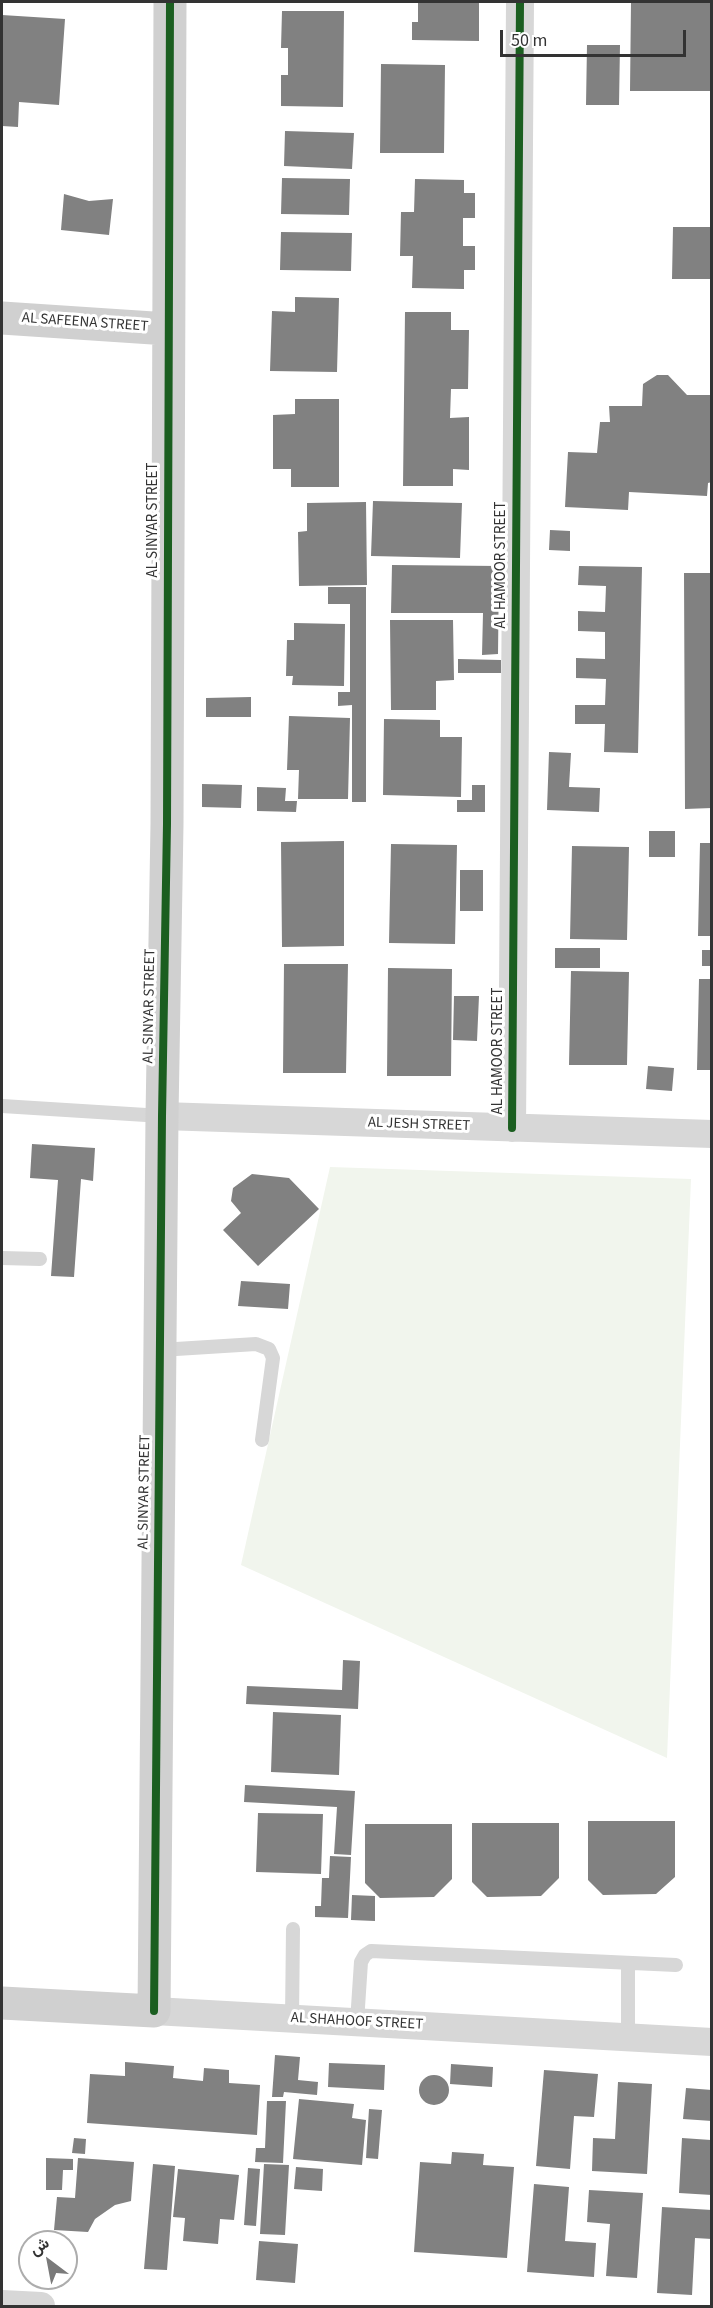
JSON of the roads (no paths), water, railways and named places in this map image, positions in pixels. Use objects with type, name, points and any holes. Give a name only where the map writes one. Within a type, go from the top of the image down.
[{"type":"street","name":"AL SINYAR STREET","points":[[154,2011],[162,1116],[167,824],[170,2]]},
{"type":"street","name":"AL HAMOOR STREET","points":[[512,1128],[520,2]]},
{"type":"street","name":"AL SAFEENA STREET","points":[[2,318],[168,329]]},
{"type":"street","name":"AL JESH STREET","points":[[162,1116],[711,1134]]},
{"type":"street","name":"AL SHAHOOF STREET","points":[[2,2003],[711,2042]]},
{"type":"street","points":[[2,2304],[41,2307]]},
{"type":"lane","points":[[2,1106],[162,1116]]},
{"type":"lane","points":[[2,1258],[40,1258]]},
{"type":"lane","points":[[160,1350],[256,1344],[269,1349],[273,1358],[262,1440]]},
{"type":"lane","points":[[292,2018],[293,1929]]},
{"type":"lane","points":[[357,2022],[361,1962],[371,1951],[675,1965]]},
{"type":"lane","points":[[628,1963],[628,2037]]}]
